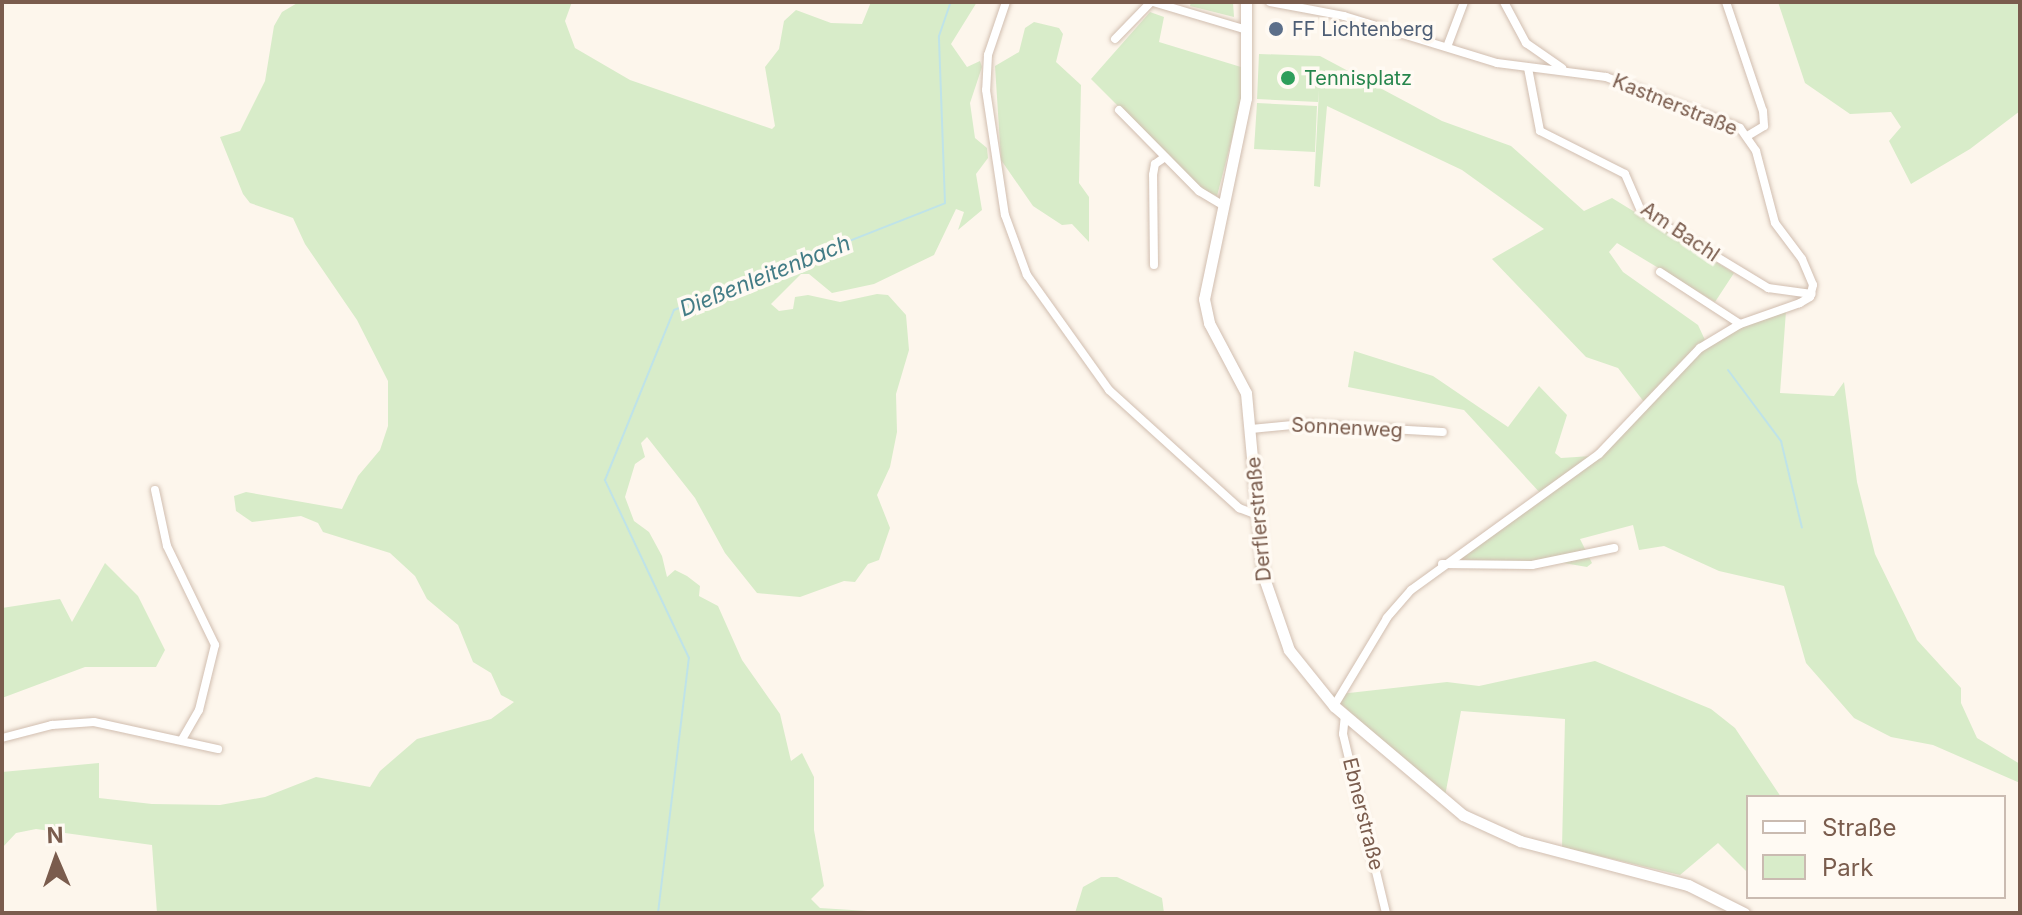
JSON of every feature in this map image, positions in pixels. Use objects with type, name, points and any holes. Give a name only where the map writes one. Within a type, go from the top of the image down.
[{"type":"street","points":[[1006,2],[986,79],[1004,210],[1036,291],[1102,383],[1239,508],[1257,515]]},
{"type":"street","points":[[1115,39],[1152,2],[1179,6],[1247,30]]},
{"type":"street","name":"Derflerstraße","points":[[1246,2],[1246,98],[1206,275],[1205,305],[1212,329],[1241,376],[1251,429],[1263,575],[1274,617],[1298,665],[1334,706],[1451,807],[1490,830],[1688,885],[1744,913]]},
{"type":"street","name":"Kastnerstraße","points":[[1270,2],[1344,16],[1528,68],[1562,68],[1638,87],[1728,122],[1749,135],[1773,217],[1807,267],[1812,294]]},
{"type":"street","points":[[1447,47],[1464,2]]},
{"type":"street","points":[[1504,2],[1526,43],[1562,68]]},
{"type":"street","points":[[1726,2],[1763,111],[1764,126],[1749,135]]},
{"type":"street","name":"Am Bachl","points":[[1528,68],[1540,131],[1625,174],[1641,211],[1768,288],[1812,294]]},
{"type":"street","points":[[1119,110],[1165,157],[1222,205]]},
{"type":"street","points":[[1154,265],[1153,175],[1155,164],[1165,157]]},
{"type":"street","points":[[1660,272],[1740,324]]},
{"type":"street","points":[[1334,706],[1387,618],[1442,564],[1599,454],[1691,355],[1740,324],[1812,294]]},
{"type":"street","name":"Sonnenweg","points":[[1251,429],[1294,424],[1443,432]]},
{"type":"street","points":[[155,490],[167,546],[215,645],[199,710],[182,739]]},
{"type":"street","points":[[1442,564],[1532,565],[1614,548]]},
{"type":"street","name":"Ebnerstraße","points":[[1345,715],[1343,734],[1386,913]]},
{"type":"street","points":[[2,738],[52,725],[94,722],[218,749]]},
{"type":"green space","points":[[299,2],[572,2],[565,21],[575,48],[630,80],[772,129],[775,126],[765,67],[779,49],[784,21],[796,10],[831,23],[862,24],[871,2],[977,2],[951,44],[967,67],[980,61],[982,67],[970,103],[975,138],[987,148],[988,158],[976,174],[982,210],[958,230],[964,212],[956,209],[934,255],[874,284],[832,293],[809,274],[801,274],[771,304],[779,311],[793,309],[795,297],[808,295],[840,302],[877,294],[888,295],[906,315],[909,350],[896,394],[897,432],[890,467],[877,495],[890,528],[879,560],[868,564],[855,582],[844,581],[800,597],[757,593],[725,553],[695,498],[647,437],[641,443],[645,457],[635,464],[625,497],[634,521],[649,532],[662,556],[667,577],[675,570],[687,576],[700,586],[699,596],[718,606],[742,660],[780,714],[791,761],[802,753],[814,777],[814,830],[824,886],[811,899],[820,908],[899,913],[157,913],[152,845],[36,829],[16,833],[2,848],[2,772],[99,763],[99,798],[152,804],[220,805],[265,797],[316,777],[370,787],[380,771],[417,739],[491,719],[514,702],[501,695],[491,673],[473,662],[458,625],[427,599],[415,576],[390,553],[323,532],[318,523],[301,516],[252,522],[236,511],[234,496],[246,492],[342,509],[358,476],[380,450],[388,426],[388,381],[357,320],[305,244],[293,218],[250,203],[243,194],[220,137],[240,131],[265,81],[274,26],[282,12]]},
{"type":"green space","points":[[1191,2],[1233,2],[1234,17],[1190,6]]},
{"type":"green space","points":[[1778,2],[2020,2],[2020,111],[1970,149],[1911,184],[1889,141],[1901,127],[1891,112],[1850,114],[1805,83]]},
{"type":"green space","points":[[1150,12],[1164,17],[1159,42],[1241,67],[1242,100],[1217,196],[1200,188],[1091,79]]},
{"type":"green space","points":[[1034,22],[1059,28],[1063,34],[1056,62],[1081,85],[1079,183],[1089,197],[1089,242],[1072,224],[1062,225],[1033,206],[1001,160],[995,66],[1019,52],[1025,28]]},
{"type":"green space","points":[[1259,54],[1320,56],[1442,121],[1511,146],[1584,211],[1612,198],[1734,273],[1715,302],[1617,243],[1609,252],[1623,272],[1698,325],[1705,340],[1644,402],[1618,368],[1586,357],[1492,259],[1544,229],[1462,170],[1327,106],[1320,187],[1314,186],[1319,90],[1318,102],[1257,99]]},
{"type":"green space","name":"Tennisplatz","points":[[1257,103],[1317,106],[1315,152],[1254,149]]},
{"type":"green space","points":[[1786,311],[1780,393],[1834,396],[1844,382],[1857,482],[1875,554],[1917,640],[1961,688],[1961,703],[1977,738],[2020,764],[2020,783],[1933,745],[1891,737],[1854,718],[1806,663],[1784,586],[1719,571],[1664,546],[1639,550],[1633,525],[1580,539],[1592,563],[1587,567],[1558,562],[1447,568],[1597,460],[1697,354],[1729,332]]},
{"type":"green space","points":[[1354,351],[1433,376],[1508,427],[1539,386],[1567,415],[1555,453],[1561,458],[1592,456],[1542,495],[1464,410],[1348,387]]},
{"type":"green space","points":[[105,563],[138,596],[165,650],[156,667],[85,667],[2,698],[2,608],[60,599],[72,622]]},
{"type":"green space","points":[[1595,661],[1711,709],[1735,728],[1780,795],[1746,795],[1746,871],[1718,843],[1680,875],[1562,847],[1565,719],[1461,711],[1445,796],[1331,695],[1447,682],[1479,686]]},
{"type":"green space","points":[[1101,877],[1117,877],[1162,898],[1164,913],[1075,913],[1083,887]]},
{"type":"waterway","name":"Dießenleitenbach","points":[[658,913],[689,658],[605,480],[674,310],[945,203],[939,36],[951,2]]},
{"type":"waterway","points":[[1728,370],[1781,441],[1802,528]]},
{"type":"place","name":"FF Lichtenberg","points":[[1276,29]]},
{"type":"place","name":"Tennisplatz","points":[[1288,78]]}]
